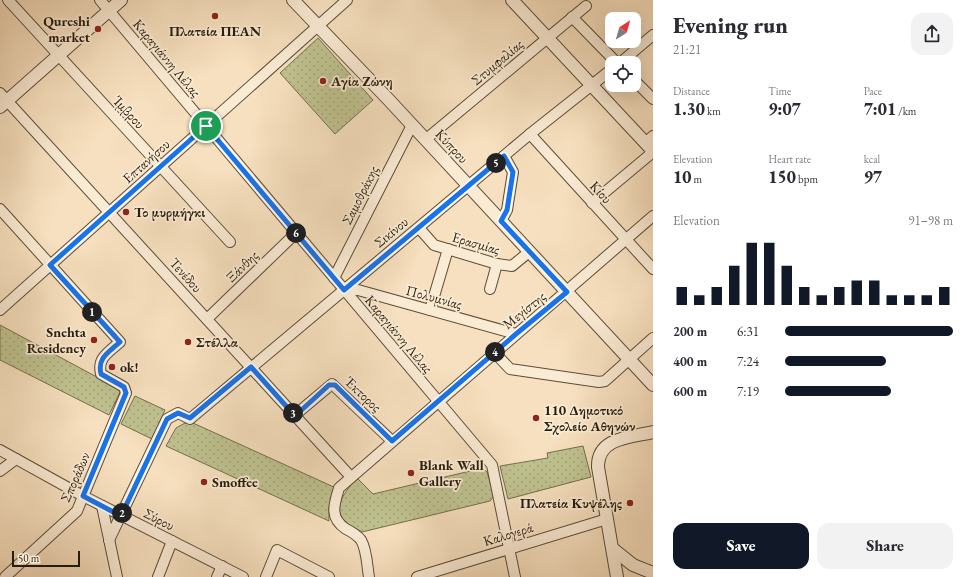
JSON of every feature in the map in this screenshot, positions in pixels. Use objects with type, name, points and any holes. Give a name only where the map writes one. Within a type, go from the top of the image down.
[{"type":"street","name":"Ίμβρου","points":[[8,0],[230,242]]},
{"type":"street","name":"Καραγιάννη Λέλας","points":[[100,0],[492,465],[509,549]]},
{"type":"street","points":[[2,100],[58,55],[121,0]]},
{"type":"street","name":"Κύπρου","points":[[293,0],[412,125],[653,386]]},
{"type":"street","name":"Επτανήσου","points":[[0,310],[347,0]]},
{"type":"street","points":[[512,0],[592,86],[651,145],[592,203]]},
{"type":"street","name":"Στυμφαλίας","points":[[425,140],[586,6]]},
{"type":"street","points":[[572,17],[611,56]]},
{"type":"street","points":[[627,56],[653,35]]},
{"type":"street","name":"Σικίνου","points":[[121,516],[167,419],[178,413],[190,418],[469,187],[530,134],[605,75]]},
{"type":"street","points":[[641,87],[653,98]]},
{"type":"street","name":"Τενέδου","points":[[2,100],[109,212],[352,477]]},
{"type":"street","name":"Σαμοθράκης","points":[[334,278],[412,125]]},
{"type":"street","name":"Κίου","points":[[530,134],[653,269]]},
{"type":"street","points":[[501,221],[507,210],[513,172],[504,156]]},
{"type":"street","points":[[0,209],[50,265]]},
{"type":"street","name":"Μεγίστης","points":[[369,577],[361,540],[357,535],[340,525],[334,516],[334,502],[339,488],[494,352],[567,292],[653,216]]},
{"type":"street","name":"Ερασμίας","points":[[419,228],[431,244],[497,264],[512,266],[529,252]]},
{"type":"street","name":"Ξάνθης","points":[[207,319],[296,233]]},
{"type":"street","points":[[430,310],[448,249]]},
{"type":"street","points":[[490,289],[497,264]]},
{"type":"street","name":"Σποράδων","points":[[5,577],[77,511],[126,393],[124,387],[101,374],[99,366],[102,359],[120,342],[50,265]]},
{"type":"street","name":"Πολυμνίας","points":[[344,290],[358,290],[516,334]]},
{"type":"street","points":[[494,352],[510,369],[599,382],[605,380],[653,338]]},
{"type":"street","name":"Έκτορος","points":[[295,416],[332,384],[392,441]]},
{"type":"street","points":[[617,577],[598,466],[600,453],[610,442],[653,432]]},
{"type":"street","name":"Σύρου","points":[[0,450],[121,516],[243,577]]},
{"type":"street","points":[[0,471],[16,459]]},
{"type":"street","points":[[102,506],[117,577]]},
{"type":"street","points":[[109,540],[121,516]]},
{"type":"street","name":"Καλογερά","points":[[417,577],[607,519]]},
{"type":"street","points":[[158,577],[172,541]]},
{"type":"street","points":[[509,549],[515,577]]},
{"type":"street","points":[[613,549],[633,565],[653,573]]},
{"type":"street","points":[[266,577],[277,550],[329,577]]},
{"type":"street","points":[[217,577],[222,566]]},
{"type":"green space","points":[[318,38],[373,100],[335,134],[280,73]]},
{"type":"green space","points":[[0,325],[121,390],[109,415],[0,360]]},
{"type":"green space","points":[[135,396],[165,410],[152,439],[121,424]]},
{"type":"green space","points":[[185,423],[193,423],[336,488],[329,508],[329,521],[166,446],[176,428]]},
{"type":"green space","points":[[583,446],[591,477],[508,499],[500,466],[548,458],[547,453]]},
{"type":"green space","points":[[483,468],[487,472],[494,496],[490,501],[362,532],[345,522],[339,511],[345,493],[357,478],[373,494]]},
{"type":"place","name":"Πλατεία ΠΕΑΝ","points":[[215,16]]},
{"type":"place","name":"Qureshi market","points":[[98,29]]},
{"type":"place","name":"Αγία Ζώνη","points":[[323,81]]},
{"type":"place","name":"Το μυρμήγκι","points":[[126,212]]},
{"type":"place","name":"Snehta Residency","points":[[94,340]]},
{"type":"place","name":"Στέλλα","points":[[188,342]]},
{"type":"place","name":"ok!","points":[[112,367]]},
{"type":"place","name":"110 Δημοτικό Σχολείο Αθηνών","points":[[536,418]]},
{"type":"place","name":"Blank Wall Gallery","points":[[411,473]]},
{"type":"place","name":"Smoffee","points":[[204,482]]},
{"type":"place","name":"Πλατεία Κυψέλης","points":[[630,503]]},
{"type":"route","points":[[206,126],[344,290],[469,187],[504,156],[513,172],[507,210],[501,221],[567,292],[392,441],[335,385],[329,385],[295,416],[251,367],[190,418],[178,413],[167,419],[121,516],[83,496],[126,393],[124,387],[101,374],[99,366],[102,359],[120,342],[50,265],[206,126]]}]
